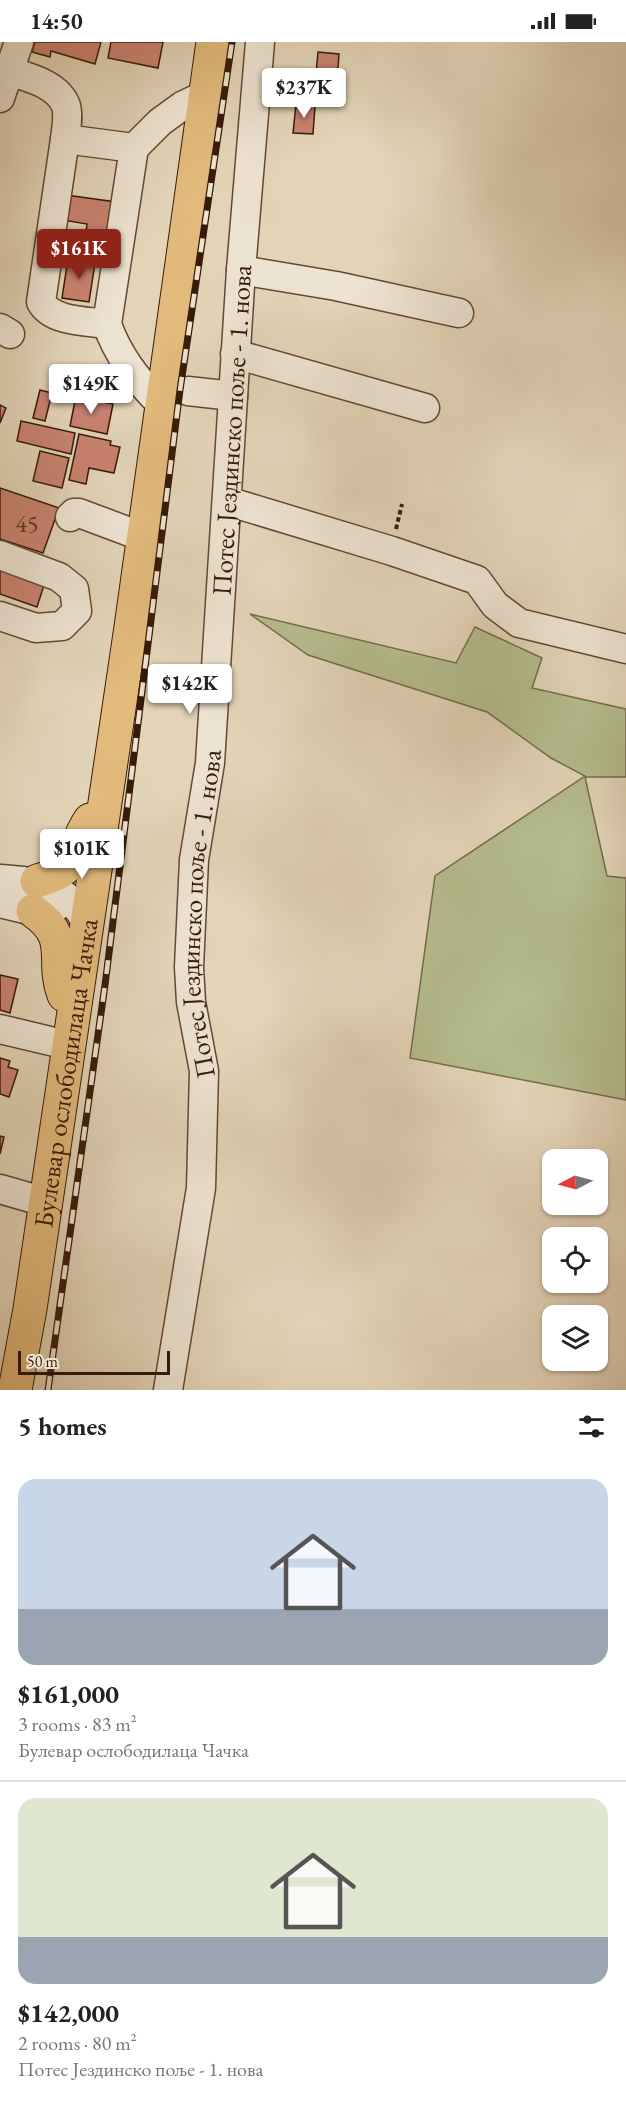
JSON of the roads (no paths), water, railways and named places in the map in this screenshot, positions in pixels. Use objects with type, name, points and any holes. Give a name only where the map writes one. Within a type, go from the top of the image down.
[{"type":"main road","name":"Булевар ослободилаца Чачка","points":[[15,1390],[30,1309],[70,1030],[83,906],[104,806],[143,537],[175,397],[205,95],[213,42]]},
{"type":"main road","points":[[70,1030],[62,990],[59,951],[52,927],[35,896],[73,860],[78,843],[89,822],[104,806]]},
{"type":"street","points":[[19,42],[3,79],[36,81],[58,94],[65,104],[67,118],[41,302],[44,308],[62,317],[107,324]]},
{"type":"street","name":"Потес Јездинско поље - 1. нова","points":[[168,1390],[201,1188],[204,1071],[191,1002],[190,955],[194,860],[210,763],[235,354],[260,42]]},
{"type":"street","points":[[205,95],[182,106],[160,122],[134,148],[107,324],[112,339],[129,369],[175,397],[233,396]]},
{"type":"street","points":[[65,139],[134,148]]},
{"type":"street","points":[[241,270],[336,286],[459,313]]},
{"type":"street","points":[[235,354],[425,408]]},
{"type":"street","points":[[227,501],[392,551],[477,580],[495,605],[519,623],[626,649]]},
{"type":"street","points":[[70,517],[79,513],[143,537]]},
{"type":"street","points":[[0,555],[58,577],[74,589],[77,611],[62,626],[36,628],[0,616]]},
{"type":"street","points":[[0,879],[35,896],[83,906]]},
{"type":"street","points":[[0,903],[35,896]]},
{"type":"street","points":[[0,1029],[70,1030]]},
{"type":"street","points":[[0,1189],[45,1202]]},
{"type":"railway","points":[[48,1390],[105,985],[180,390],[232,42]]}]
